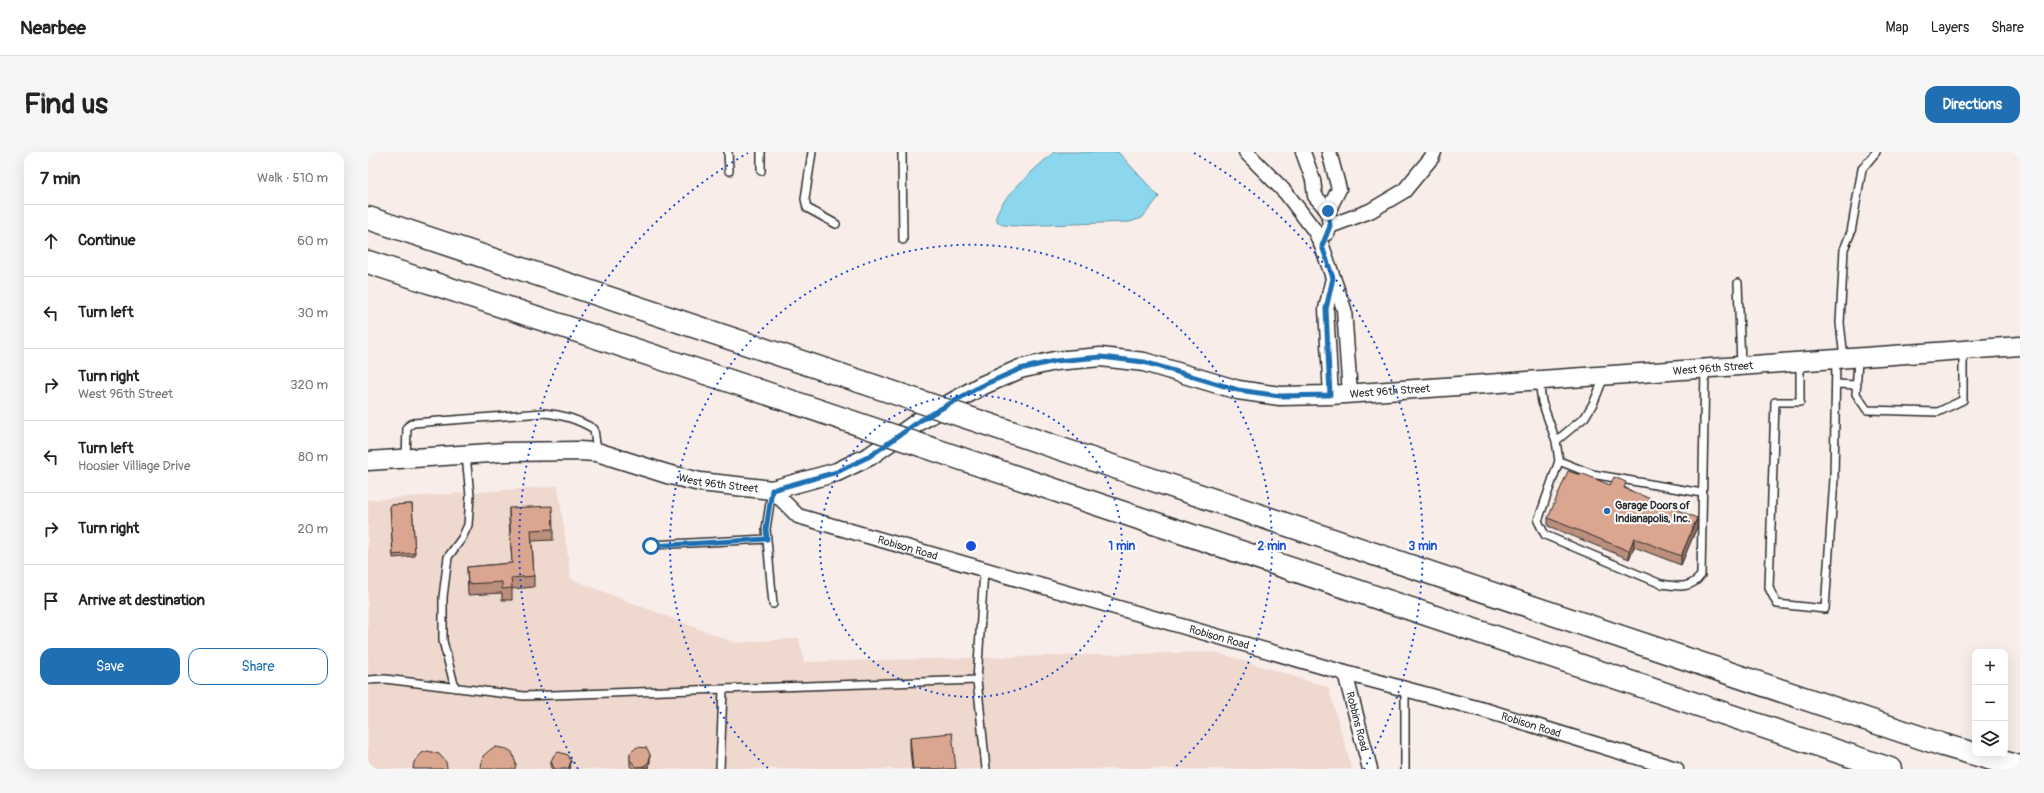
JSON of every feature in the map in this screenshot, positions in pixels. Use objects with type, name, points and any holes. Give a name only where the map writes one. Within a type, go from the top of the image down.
[{"type":"highway","points":[[368,218],[862,382],[1943,745],[2020,767]]},
{"type":"highway","points":[[368,262],[754,389],[1890,769]]},
{"type":"street","points":[[1246,152],[1286,193],[1315,231],[1322,246],[1344,309],[1350,394]]},
{"type":"street","points":[[1303,152],[1313,180],[1315,196],[1328,211],[1330,226],[1322,246]]},
{"type":"street","points":[[1328,211],[1339,189],[1329,152]]},
{"type":"street","points":[[1330,226],[1370,211],[1404,191],[1432,157],[1434,152]]},
{"type":"street","points":[[1330,395],[1326,309],[1333,278]]},
{"type":"street","name":"West 96th Street","points":[[368,461],[505,452],[597,452],[667,474],[700,482],[772,490],[837,472],[870,456],[921,420],[981,386],[1020,369],[1055,361],[1101,357],[1144,362],[1238,390],[1280,396],[1350,394],[2020,346]]},
{"type":"street","name":"Robison Road","points":[[772,490],[798,516],[1345,673],[1484,710],[1676,769]]},
{"type":"street","name":"Robbins Road","points":[[1345,673],[1370,769]]},
{"type":"lane","points":[[728,152],[729,172]]},
{"type":"lane","points":[[761,152],[761,171]]},
{"type":"lane","points":[[812,152],[805,200],[806,208],[836,224]]},
{"type":"lane","points":[[902,152],[903,240]]},
{"type":"lane","points":[[1876,152],[1862,169],[1851,232],[1844,249],[1840,323],[1846,359],[1857,385],[1856,394],[1867,410],[1938,412],[1963,400],[1963,350]]},
{"type":"lane","points":[[1738,283],[1741,366]]},
{"type":"lane","points":[[1800,362],[1800,402],[1775,402],[1769,588],[1777,604],[1825,609],[1834,479],[1836,384],[1846,359]]},
{"type":"lane","points":[[1539,380],[1542,402],[1556,441],[1559,461],[1538,521],[1545,535],[1661,584],[1681,587],[1690,585],[1697,581],[1701,575],[1704,368]]},
{"type":"lane","points":[[1556,441],[1585,417],[1594,402],[1605,375]]},
{"type":"lane","points":[[1836,384],[1857,385]]},
{"type":"lane","points":[[406,459],[407,427],[413,423],[543,413],[564,415],[579,420],[594,429],[597,452]]},
{"type":"lane","points":[[454,688],[443,641],[443,597],[448,557],[462,538],[468,525],[470,496],[466,454]]},
{"type":"lane","points":[[1559,461],[1592,474],[1702,493]]},
{"type":"lane","points":[[772,490],[766,529],[773,604]]},
{"type":"lane","points":[[651,546],[767,539]]},
{"type":"lane","points":[[984,570],[977,680],[986,769]]},
{"type":"lane","points":[[368,680],[385,679],[524,696],[977,680]]},
{"type":"lane","points":[[720,769],[722,752],[723,689]]},
{"type":"lane","points":[[1405,689],[1405,769]]},
{"type":"shaded area","points":[[558,486],[571,579],[735,643],[799,638],[804,662],[1215,652],[1328,687],[1352,769],[368,769],[368,500]]},
{"type":"water","points":[[1054,152],[1118,152],[1159,197],[1142,218],[1130,222],[1013,226],[999,223],[997,216],[1000,207],[1017,186]]},
{"type":"building","name":"Garage Doors of Indianapolis, Inc.","points":[[1568,471],[1580,475],[1581,473],[1610,485],[1614,477],[1626,482],[1624,488],[1697,518],[1681,556],[1634,538],[1629,551],[1548,518]]},
{"type":"building","points":[[412,504],[415,553],[393,555],[390,505]]},
{"type":"building","points":[[552,506],[553,529],[531,530],[534,576],[511,578],[512,588],[502,589],[502,582],[468,584],[467,567],[512,563],[509,508]]},
{"type":"building","points":[[952,733],[956,769],[913,769],[910,737]]},
{"type":"building","points":[[496,747],[507,749],[512,752],[516,764],[515,769],[482,769],[483,756],[491,749]]},
{"type":"building","points":[[637,747],[647,748],[650,755],[649,762],[644,766],[637,767],[630,760],[630,753]]},
{"type":"building","points":[[428,751],[439,754],[446,762],[447,769],[413,769],[414,762],[422,753]]},
{"type":"building","points":[[559,752],[568,755],[571,761],[567,769],[554,769],[551,761],[554,755]]},
{"type":"place","name":"Garage Doors of Indianapolis, Inc.","points":[[1607,511]]},
{"type":"route","points":[[651,546],[767,539],[766,529],[772,490],[837,472],[870,456],[921,420],[981,386],[1020,369],[1055,361],[1101,357],[1144,362],[1238,390],[1280,396],[1330,395],[1326,309],[1333,278],[1322,246],[1330,226],[1328,211]]}]
